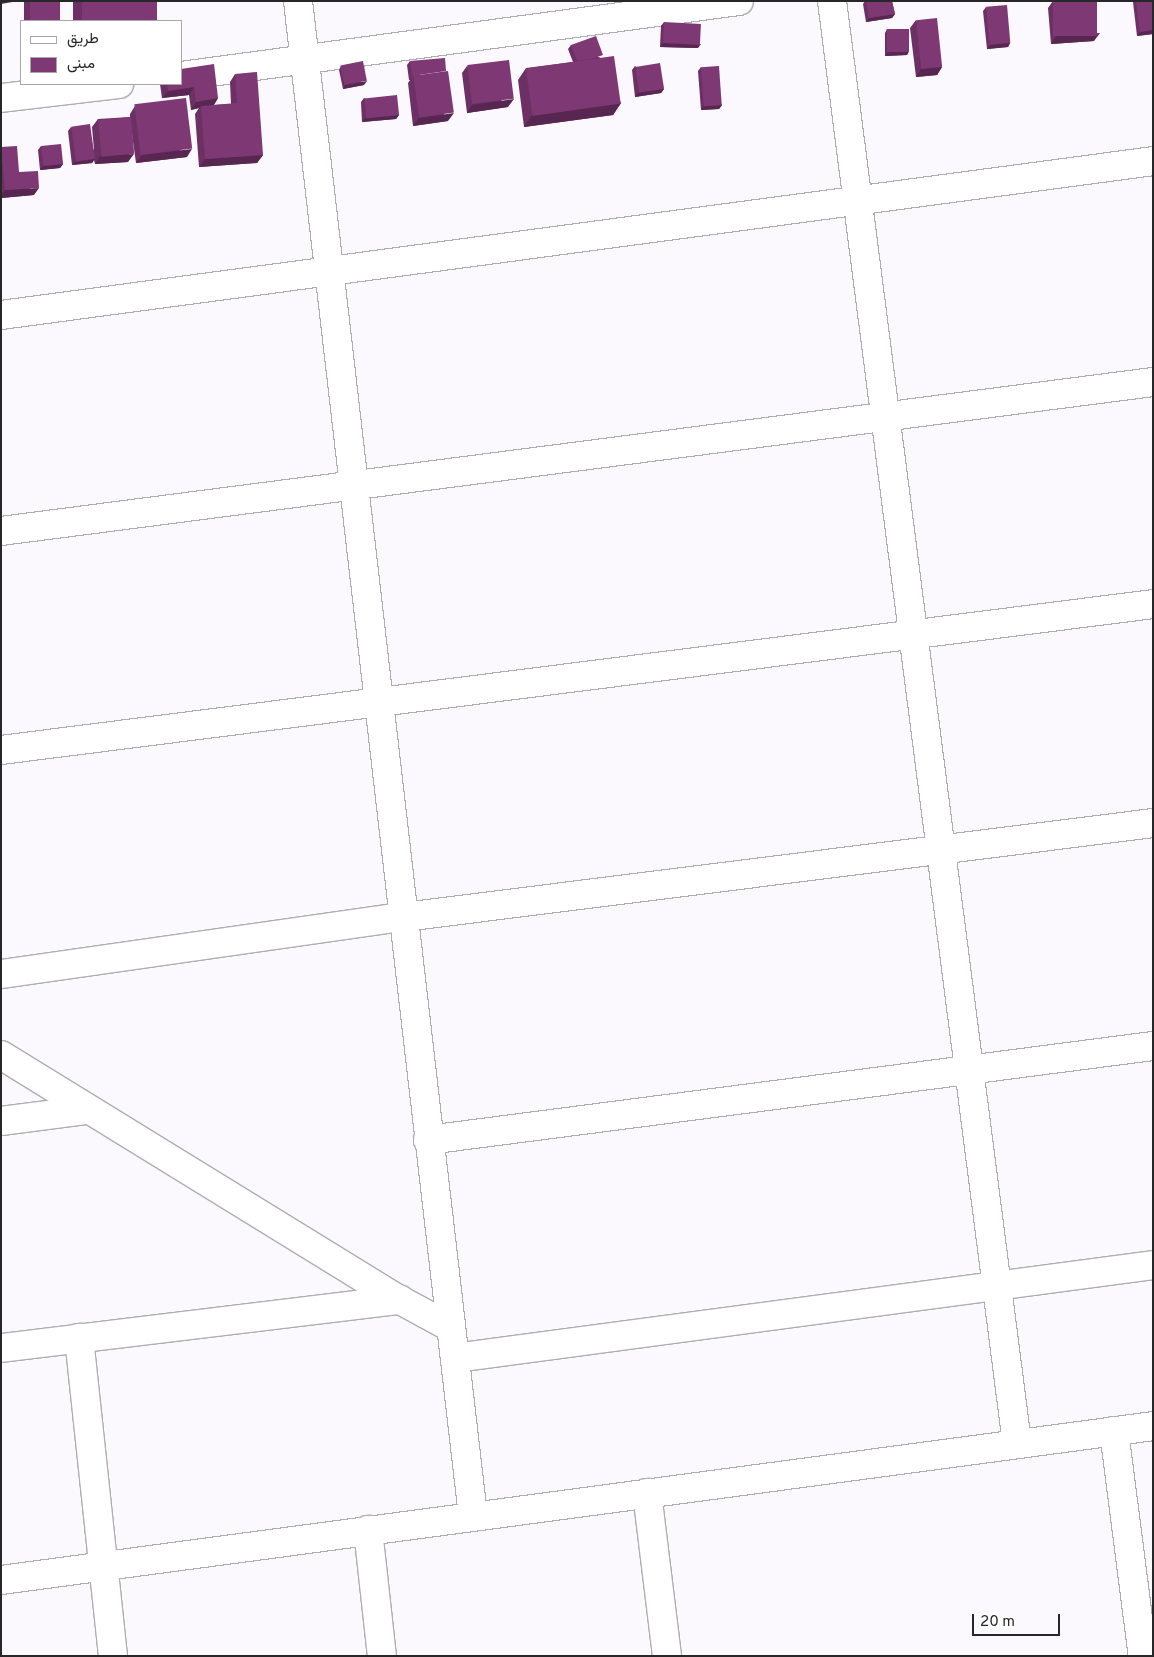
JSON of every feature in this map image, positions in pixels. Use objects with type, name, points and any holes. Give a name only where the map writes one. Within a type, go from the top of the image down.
[{"type":"street","points":[[298,1],[307,61],[428,1140],[473,1516]]},
{"type":"street","points":[[182,76],[307,61],[739,1]]},
{"type":"street","points":[[832,1],[1017,1444]]},
{"type":"street","points":[[1,98],[111,85]]},
{"type":"street","points":[[1,315],[330,273],[857,199],[1153,161]]},
{"type":"street","points":[[1,531],[355,488],[885,415],[1153,382]]},
{"type":"street","points":[[1,750],[1153,604]]},
{"type":"street","points":[[1,974],[404,917],[1153,823]]},
{"type":"street","points":[[428,1140],[1153,1046]]},
{"type":"street","points":[[1,1055],[86,1110],[400,1300],[450,1327]]},
{"type":"street","points":[[1,1121],[86,1110]]},
{"type":"street","points":[[455,1358],[1153,1265]]},
{"type":"street","points":[[1,1348],[400,1300]]},
{"type":"street","points":[[79,1338],[113,1656]]},
{"type":"street","points":[[1,1580],[1153,1426]]},
{"type":"street","points":[[1114,1431],[1143,1656]]},
{"type":"street","points":[[647,1493],[668,1656]]},
{"type":"street","points":[[368,1530],[382,1656]]},
{"type":"building","points":[[30,1],[60,1],[60,20],[30,20]]},
{"type":"building","points":[[82,1],[157,1],[157,20],[82,20]]},
{"type":"building","points":[[866,1],[892,1],[895,14],[869,18]]},
{"type":"building","points":[[1053,1],[1097,1],[1097,36],[1053,36]]},
{"type":"building","points":[[1136,1],[1153,1],[1153,30],[1140,32]]},
{"type":"building","points":[[1007,5],[1010,43],[989,45],[986,7]]},
{"type":"building","points":[[937,18],[942,67],[921,69],[916,20]]},
{"type":"building","points":[[664,22],[701,24],[700,45],[663,43]]},
{"type":"building","points":[[887,29],[909,29],[909,52],[887,52]]},
{"type":"building","points":[[596,36],[603,55],[577,61],[571,45]]},
{"type":"building","points":[[614,56],[621,104],[533,116],[526,68]]},
{"type":"building","points":[[445,58],[446,71],[412,76],[410,61]]},
{"type":"building","points":[[509,60],[514,99],[472,104],[467,65]]},
{"type":"building","points":[[363,61],[367,81],[344,85],[340,65]]},
{"type":"building","points":[[660,63],[664,89],[639,93],[635,67]]},
{"type":"building","points":[[214,64],[218,98],[196,102],[194,87],[168,91],[167,85],[182,85],[182,69]]},
{"type":"building","points":[[719,66],[722,105],[704,106],[701,67]]},
{"type":"building","points":[[448,71],[454,113],[419,117],[413,76]]},
{"type":"building","points":[[257,72],[263,155],[205,159],[201,106],[237,103],[235,74]]},
{"type":"building","points":[[397,95],[399,115],[366,118],[364,98]]},
{"type":"building","points":[[186,98],[192,149],[141,155],[134,104]]},
{"type":"building","points":[[131,117],[134,154],[101,157],[98,120]]},
{"type":"building","points":[[90,124],[95,159],[76,161],[71,127]]},
{"type":"building","points":[[61,144],[63,164],[43,166],[41,146]]},
{"type":"building","points":[[17,146],[19,172],[38,171],[39,188],[5,190],[1,147]]}]
